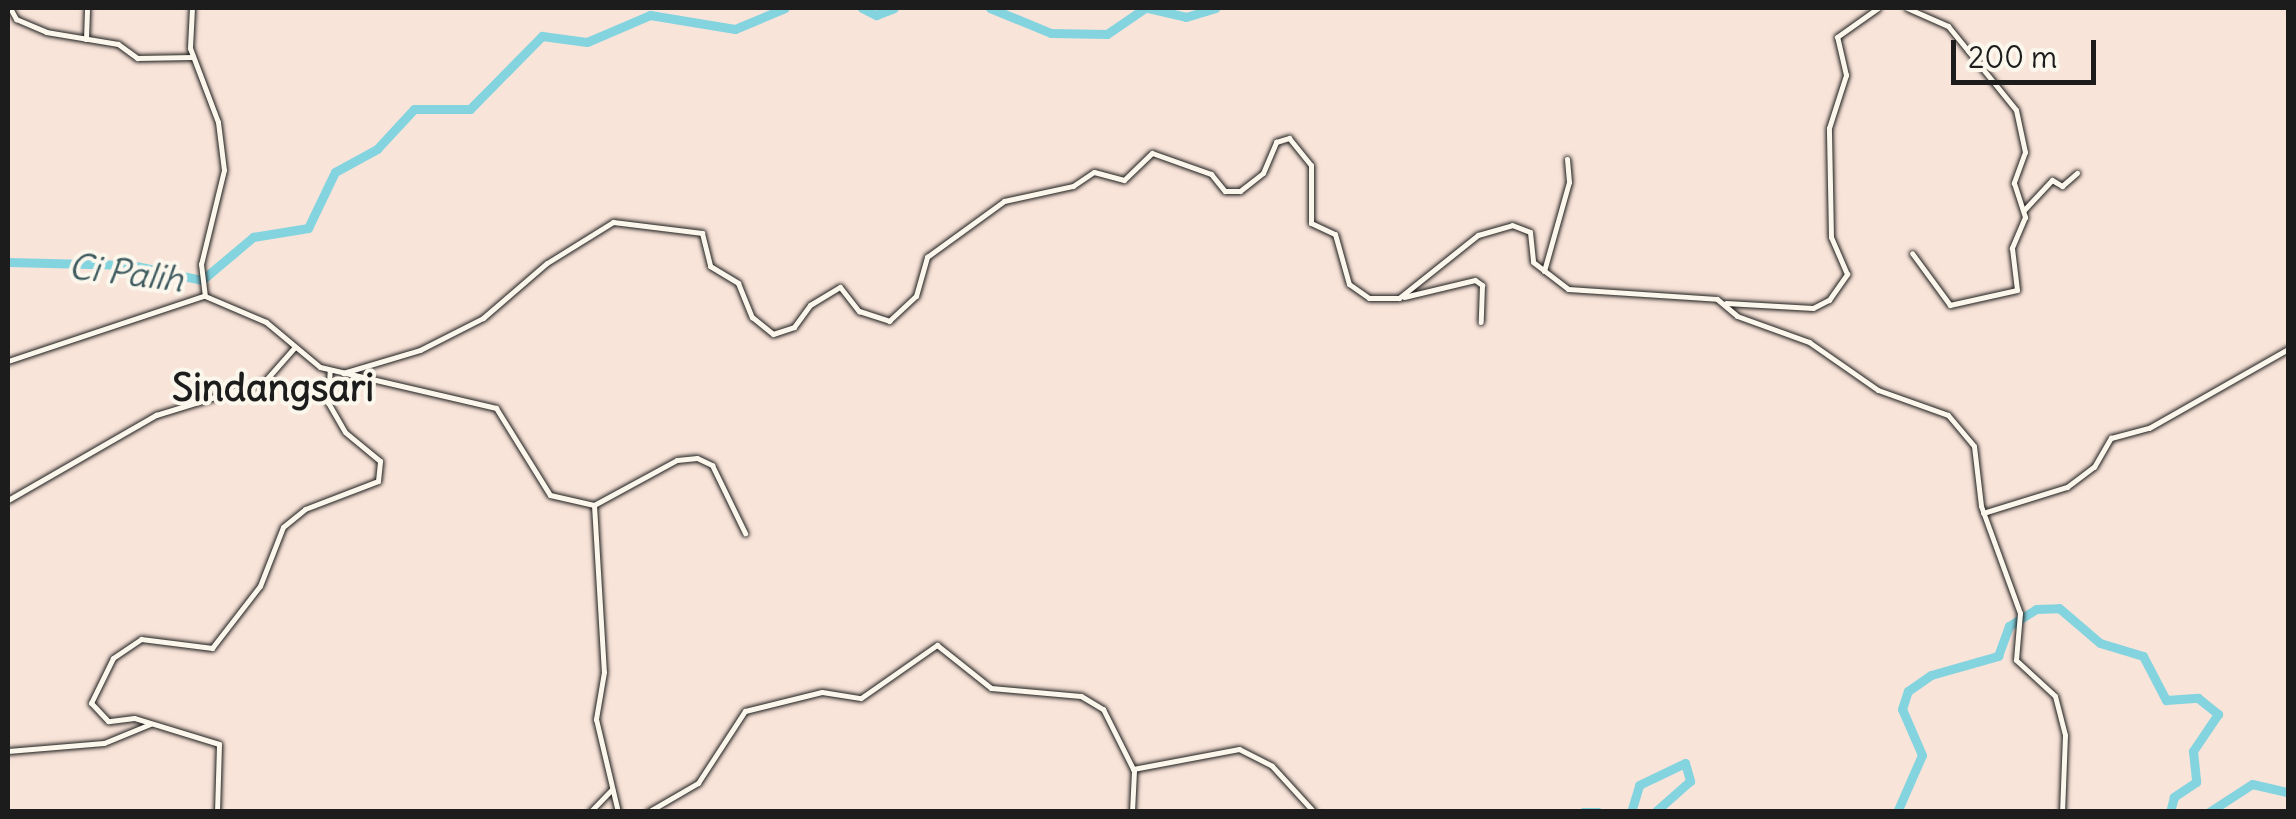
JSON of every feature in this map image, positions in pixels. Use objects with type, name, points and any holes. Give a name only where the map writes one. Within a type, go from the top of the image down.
[{"type":"street","points":[[10,8],[18,20],[86,40],[118,44],[148,60],[193,58]]},
{"type":"street","points":[[86,8],[86,40]]},
{"type":"street","points":[[192,8],[193,58],[218,122],[224,170],[201,264],[204,294]]},
{"type":"street","points":[[1402,297],[1478,236],[1507,224],[1530,232],[1530,258],[1576,291],[1812,308],[1830,300],[1847,274],[1831,237],[1829,128],[1846,75],[1838,37],[1878,8]]},
{"type":"street","points":[[1906,8],[1942,20],[2016,110],[2025,152],[2014,183],[2024,210]]},
{"type":"street","points":[[343,373],[420,350],[484,318],[547,263],[613,222],[702,233],[710,266],[738,283],[752,317],[773,334],[794,327],[810,305],[840,287],[859,310],[889,321],[916,296],[927,257],[1001,202],[1072,186],[1094,172],[1124,180],[1152,153],[1211,174],[1221,190],[1240,191],[1286,138],[1310,162],[1310,220],[1335,234],[1352,288],[1373,298],[1402,297],[1475,280],[1482,285],[1480,322]]},
{"type":"street","points":[[1544,271],[1569,182],[1567,158]]},
{"type":"street","points":[[1912,252],[1948,304],[2014,292],[2012,248],[2024,210],[2052,180],[2062,186],[2077,173]]},
{"type":"street","points":[[8,362],[204,294],[256,317],[294,348],[330,370],[496,408],[550,495],[594,505],[677,460],[697,458],[712,465],[745,533]]},
{"type":"street","points":[[1723,303],[1809,342],[1878,390],[1944,411],[1973,441],[1984,513],[2020,616],[2016,660],[2052,690],[2064,727],[2062,812]]},
{"type":"street","points":[[8,500],[156,415],[264,382],[294,348]]},
{"type":"street","points":[[1984,513],[2067,487],[2096,465],[2111,438],[2151,427],[2288,349]]},
{"type":"street","points":[[217,812],[222,747],[150,724],[108,722],[94,712],[113,658],[152,637],[212,648],[260,586],[283,526],[308,508],[378,482],[380,461],[345,432],[328,403],[330,370]]},
{"type":"street","points":[[594,505],[604,672],[596,719],[618,812]]},
{"type":"street","points":[[648,812],[698,783],[745,711],[822,692],[861,698],[933,645],[992,688],[1088,698],[1106,712],[1133,769],[1132,812]]},
{"type":"street","points":[[8,750],[104,743],[150,724]]},
{"type":"street","points":[[1133,769],[1188,753],[1242,750],[1272,766],[1314,812]]},
{"type":"street","points":[[590,812],[612,789]]},
{"type":"waterway","name":"Ci Palih","points":[[8,262],[131,265],[202,280],[253,237],[308,228],[335,172],[377,149],[414,109],[470,109],[542,36],[587,42],[650,15],[735,29],[785,8]]},
{"type":"waterway","name":"Ci Palih","points":[[862,8],[876,15],[894,8]]},
{"type":"waterway","name":"Ci Palih","points":[[990,8],[1051,33],[1107,34],[1145,8]]},
{"type":"waterway","name":"Ci Palih","points":[[1148,8],[1186,17],[1216,8]]},
{"type":"waterway","points":[[1897,812],[1922,755],[1902,709],[1908,691],[1931,675],[1998,656],[2009,626],[2036,609],[2059,608],[2100,643],[2143,656],[2166,700],[2198,698],[2218,714],[2193,751],[2196,782],[2174,797],[2170,812]]},
{"type":"waterway","points":[[1631,812],[1639,785],[1685,763],[1690,781],[1655,812]]},
{"type":"waterway","points":[[2209,812],[2252,784],[2288,792]]},
{"type":"waterway","points":[[1583,812],[1598,812]]},
{"type":"district","name":"Sindangsari","points":[[273,388]]}]
